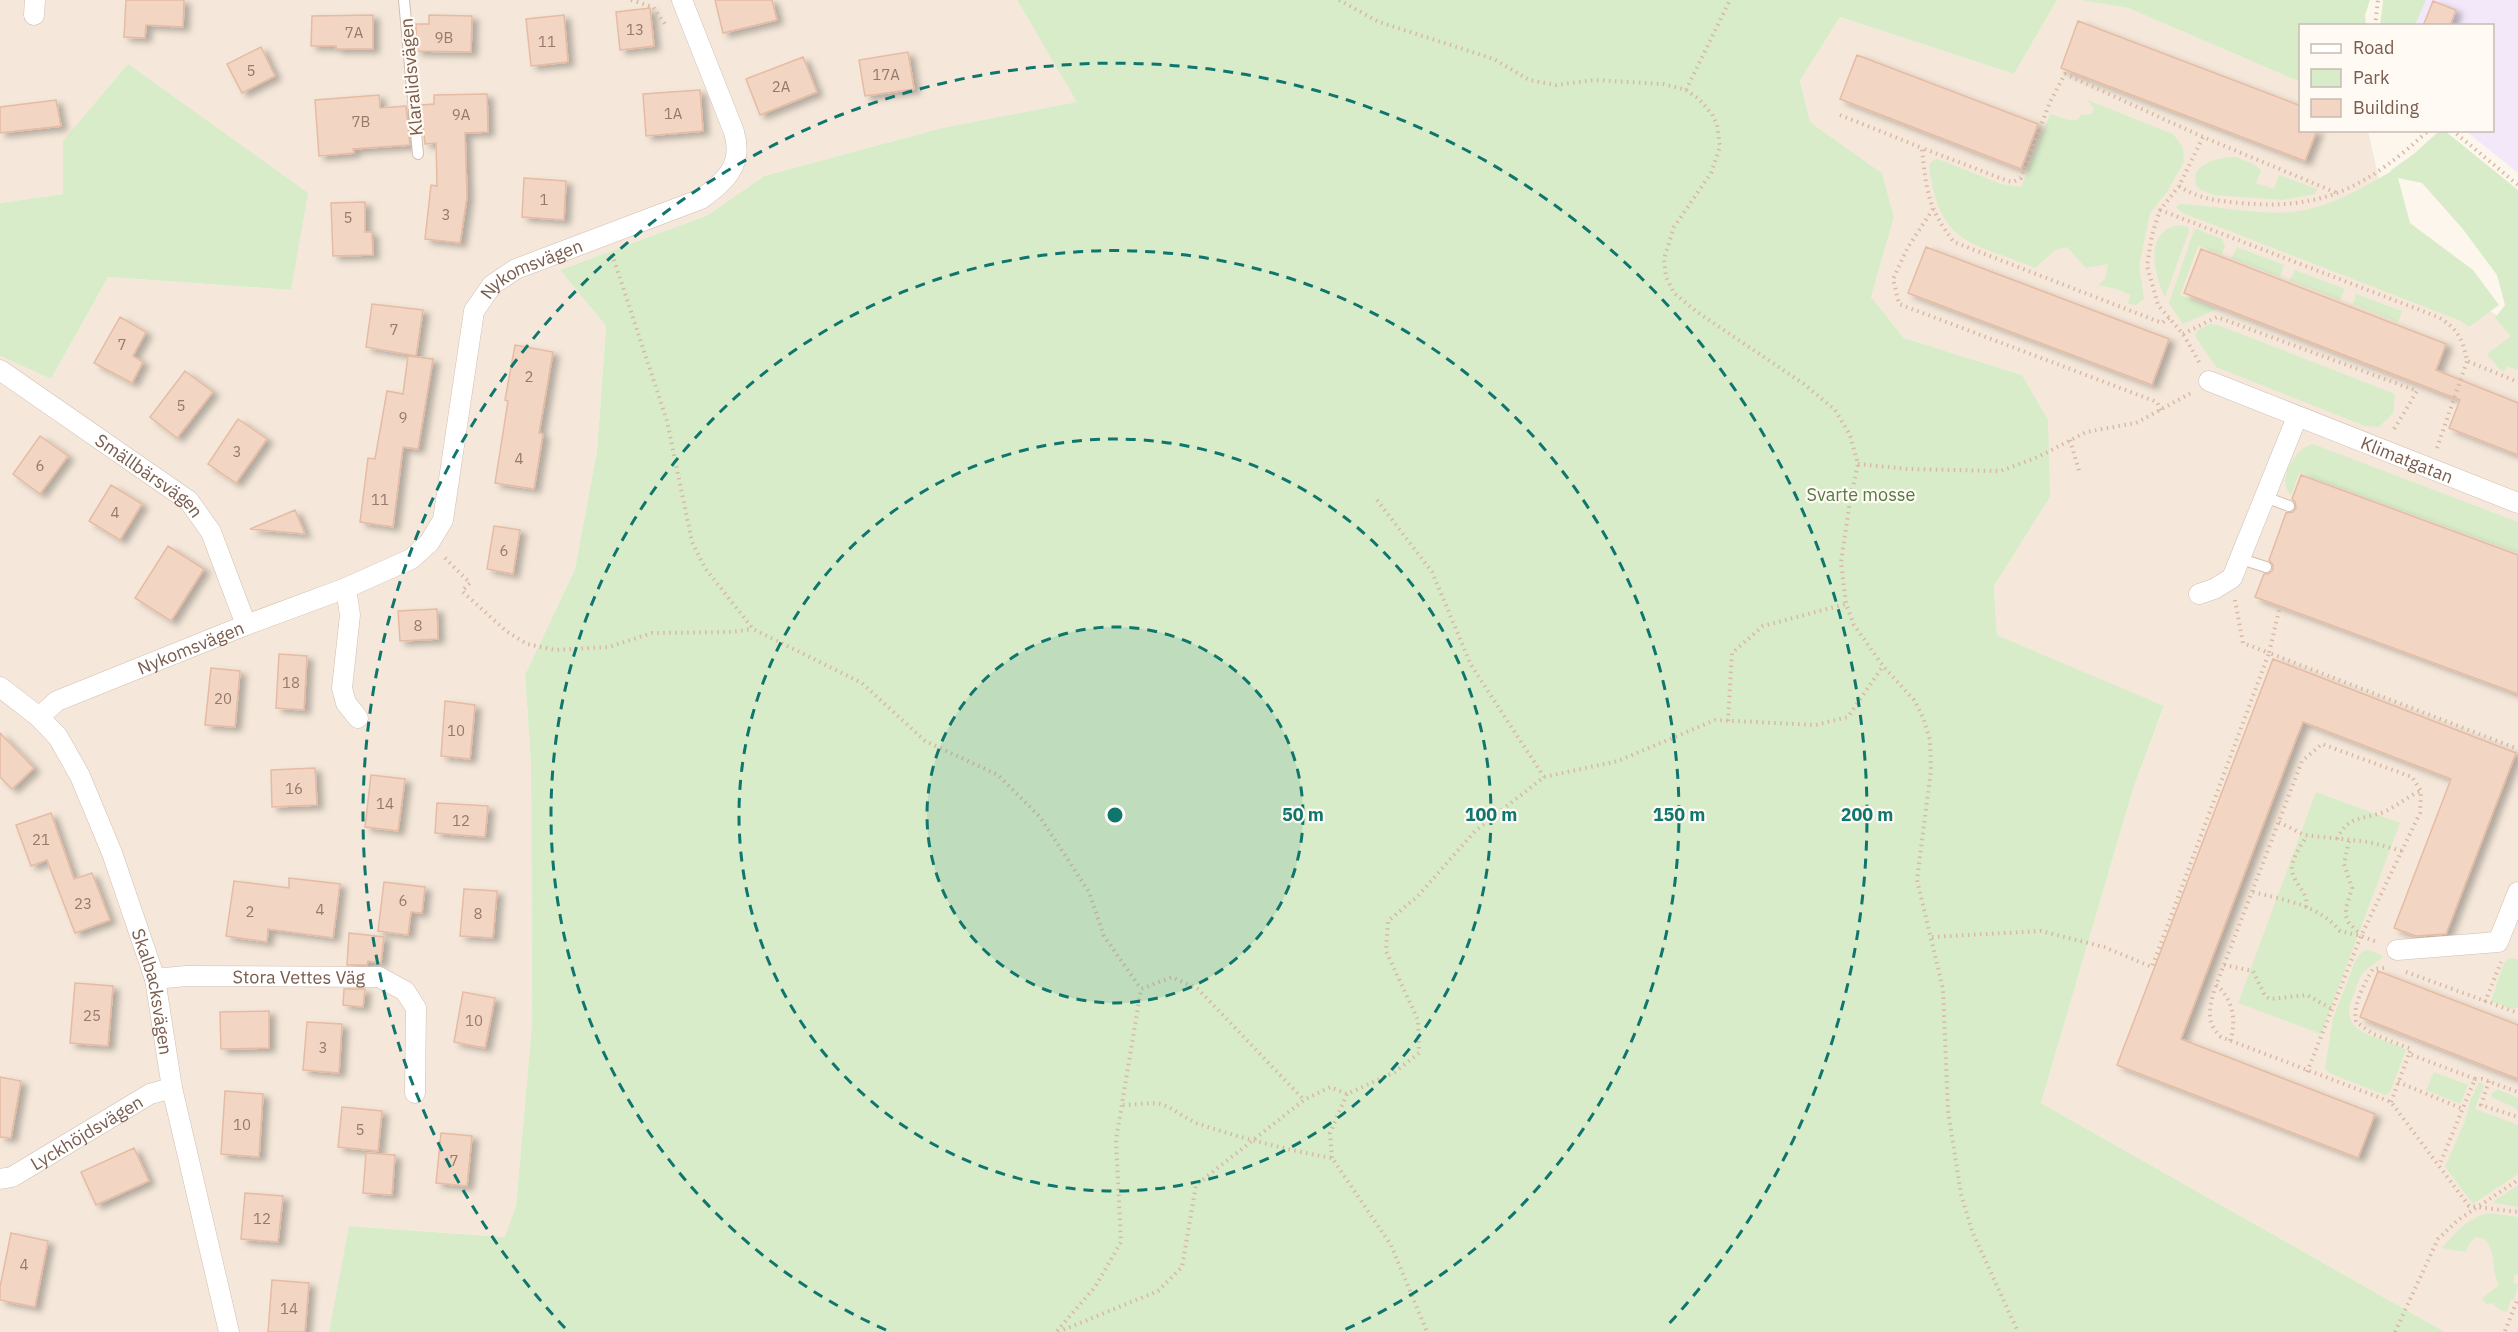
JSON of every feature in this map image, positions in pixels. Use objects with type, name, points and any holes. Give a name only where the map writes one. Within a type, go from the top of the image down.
[{"type":"street","name":"Nykomsvägen","points":[[39,717],[57,701],[246,625],[346,588],[411,559],[429,543],[443,520],[474,311],[492,285],[516,269],[701,199],[726,179],[734,165],[736,149],[734,132],[682,0]]},
{"type":"street","name":"Smällbärsvägen","points":[[0,370],[189,501],[211,532],[246,625]]},
{"type":"street","name":"Klimatgatan","points":[[2209,381],[2518,503]]},
{"type":"street","points":[[2199,594],[2214,589],[2232,578],[2297,417]]},
{"type":"street","points":[[346,588],[350,615],[342,688],[346,703],[358,717]]},
{"type":"street","name":"Skalbacksvägen","points":[[0,687],[39,717],[57,737],[80,776],[112,853],[155,979],[172,1088],[229,1332]]},
{"type":"street","points":[[2393,959],[2499,942],[2518,892]]},
{"type":"street","name":"Stora Vettes Väg","points":[[155,979],[186,976],[379,977],[405,991],[416,1008],[415,1093]]},
{"type":"street","name":"Lyckhöjdsvägen","points":[[0,1179],[12,1176],[150,1094],[172,1088]]},
{"type":"lane","name":"Klaralidsvägen","points":[[404,0],[418,154]]},
{"type":"lane","points":[[2265,497],[2289,506]]},
{"type":"lane","points":[[2241,559],[2266,567]]},
{"type":"path","points":[[632,0],[653,7],[665,24]]},
{"type":"path","points":[[1339,0],[1379,22],[1494,59],[1529,80],[1556,85],[1594,80],[1664,84],[1686,90],[1699,99],[1712,114],[1717,125],[1720,147],[1711,173],[1674,227],[1664,259],[1666,278],[1674,293],[1697,312],[1804,384],[1835,410],[1850,435],[1858,464],[1841,562],[1846,604],[1854,625],[1884,666],[1914,700],[1923,717],[1930,740],[1931,770],[1917,880],[1943,989],[1948,1111],[1961,1194],[1972,1231],[2018,1332]]},
{"type":"path","points":[[1686,90],[1730,0]]},
{"type":"path","points":[[2375,24],[2378,0]]},
{"type":"path","points":[[1840,115],[2013,182],[2021,178],[2050,102],[2065,74],[2203,137],[2337,193]]},
{"type":"path","points":[[2179,186],[2208,199],[2293,205],[2337,193],[2383,170],[2427,132]]},
{"type":"path","points":[[2454,132],[2518,185]]},
{"type":"path","points":[[1858,464],[1908,469],[2001,471],[2038,457],[2086,432],[2136,423],[2161,411],[2209,381],[2183,334],[2158,305],[2147,266],[2152,236],[2160,210],[2179,186],[2203,137]]},
{"type":"path","points":[[1922,148],[1926,184],[1937,221],[1954,243],[2162,323],[2169,318]]},
{"type":"path","points":[[1933,209],[1908,247],[1893,279],[1899,304],[2157,402],[2161,411]]},
{"type":"path","points":[[2160,210],[2438,317],[2458,332],[2465,346],[2468,361],[2430,469]]},
{"type":"path","points":[[606,235],[668,421],[692,542],[705,568],[753,629],[862,683],[925,741],[998,775],[1040,817],[1089,892],[1104,936],[1141,989],[1116,1140],[1121,1242],[1095,1287],[1057,1332]]},
{"type":"path","points":[[2183,334],[2217,317],[2416,391],[2382,450]]},
{"type":"path","points":[[2468,361],[2518,382]]},
{"type":"path","points":[[2070,440],[2080,474]]},
{"type":"path","points":[[1377,500],[1432,572],[1471,665],[1544,777]]},
{"type":"path","points":[[429,543],[470,583],[462,591],[506,631],[527,644],[555,650],[609,647],[652,633],[732,632],[753,629]]},
{"type":"path","points":[[2232,578],[2243,643],[2518,748]]},
{"type":"path","points":[[1728,721],[1732,653],[1763,627],[1846,604]]},
{"type":"path","points":[[1932,937],[2041,932],[2104,947],[2152,967],[2269,653],[2280,606]]},
{"type":"path","points":[[1427,1332],[1390,1245],[1332,1158],[1330,1133],[1347,1094],[1395,1072],[1419,1053],[1418,1020],[1386,951],[1388,921],[1418,896],[1475,831],[1544,777],[1618,761],[1715,720],[1815,725],[1848,717],[1884,666]]},
{"type":"path","points":[[2307,1072],[2361,936],[2420,813],[2421,791],[2412,777],[2322,744],[2302,761],[2216,985],[2209,1009],[2209,1021],[2221,1037],[2307,1072],[2391,1102],[2469,1206],[2518,1212]]},
{"type":"path","points":[[2337,839],[2343,826],[2353,820],[2385,811],[2421,791]]},
{"type":"path","points":[[2279,822],[2307,836],[2378,843],[2402,851]]},
{"type":"path","points":[[2306,907],[2307,898],[2292,870],[2295,857],[2307,836]]},
{"type":"path","points":[[2349,841],[2344,864],[2352,888],[2346,916],[2361,936]]},
{"type":"path","points":[[2391,1102],[2411,1048],[2361,1028],[2354,1015],[2373,969],[2393,959]]},
{"type":"path","points":[[2224,964],[2253,971],[2265,996],[2270,999],[2307,995],[2332,1009]]},
{"type":"path","points":[[1141,989],[1172,977],[1198,989],[1304,1100]]},
{"type":"path","points":[[2216,985],[2226,995],[2232,1013],[2234,1024],[2230,1041]]},
{"type":"path","points":[[2409,1054],[2475,1079],[2489,1081],[2518,1092]]},
{"type":"path","points":[[2439,1167],[2475,1079]]},
{"type":"path","points":[[2489,1081],[2481,1105],[2518,1117]]},
{"type":"path","points":[[2398,1082],[2463,1109]]},
{"type":"path","points":[[1057,1332],[1158,1291],[1182,1267],[1196,1185],[1304,1100],[1330,1087],[1347,1094]]},
{"type":"path","points":[[1123,1105],[1160,1104],[1194,1123],[1253,1141],[1273,1144],[1286,1150],[1332,1158]]},
{"type":"path","points":[[2395,1332],[2438,1239],[2458,1220],[2518,1179]]},
{"type":"path","points":[[2505,1331],[2518,1298]]},
{"type":"shaded area","points":[[0,0],[1017,0],[1078,102],[942,128],[764,176],[708,215],[560,270],[606,326],[597,451],[575,569],[525,675],[531,763],[532,1023],[516,1206],[506,1237],[350,1226],[329,1332],[0,1332],[0,356],[51,379],[108,277],[291,290],[63,141],[64,194],[0,203]]},
{"type":"shaded area","points":[[2057,0],[2080,0],[2128,8],[2299,82],[2299,132],[2368,132],[2396,255],[2518,328],[2518,1332],[2445,1332],[2041,1103],[2133,789],[2164,707],[1997,635],[1994,586],[2050,497],[2022,375],[1904,338],[1871,297],[1894,217],[1882,173],[1810,122],[1800,79],[1840,17],[2014,74]]},
{"type":"shaded area","points":[[2385,0],[2518,0],[2518,173],[2467,132],[2494,132],[2494,24],[2382,24]]},
{"type":"green space","name":"Svarte mosse","points":[[1017,0],[2057,0],[2014,74],[1840,17],[1800,80],[1810,122],[1882,173],[1894,217],[1871,297],[1904,338],[2022,375],[2048,420],[2050,497],[1994,586],[1997,635],[2164,706],[2133,789],[2041,1103],[2445,1332],[329,1332],[349,1226],[505,1237],[516,1206],[532,1023],[531,763],[525,675],[575,569],[597,451],[606,326],[560,270],[708,215],[764,176],[942,128],[1077,102]]},
{"type":"green space","points":[[2080,0],[2370,0],[2365,15],[2366,24],[2299,24],[2299,82],[2128,8]]},
{"type":"green space","points":[[2383,0],[2426,0],[2415,24],[2380,24]]},
{"type":"green space","points":[[128,64],[308,193],[291,290],[108,277],[51,379],[0,356],[0,203],[63,194],[63,141]]},
{"type":"green space","points":[[2087,100],[2173,134],[2183,148],[2184,161],[2180,169],[2167,192],[2150,213],[2139,266],[2144,299],[2136,305],[2128,304],[2130,295],[2117,289],[2098,285],[2105,279],[2108,264],[2086,268],[2067,247],[2055,250],[2035,268],[1976,245],[1962,237],[1950,226],[1941,212],[1934,192],[1929,166],[1932,161],[1938,159],[2001,184],[2021,187],[2050,114],[2077,120],[2081,115],[2092,114],[2094,108]]},
{"type":"green space","points":[[2438,132],[2446,132],[2518,190],[2518,370],[2507,366],[2504,372],[2500,370],[2487,354],[2511,336],[2495,318],[2505,305],[2497,275],[2462,228],[2422,183],[2398,178],[2410,223],[2473,270],[2499,305],[2469,327],[2461,321],[2183,213],[2176,208],[2179,204],[2271,213],[2312,209],[2347,195],[2392,171],[2390,171],[2415,153]]},
{"type":"green space","points":[[2235,157],[2252,163],[2261,170],[2256,183],[2274,189],[2279,175],[2317,189],[2315,194],[2283,200],[2215,195],[2201,190],[2196,185],[2195,175],[2206,164],[2218,159]]},
{"type":"green space","points":[[2180,225],[2188,227],[2189,231],[2165,297],[2155,266],[2156,244],[2160,235]]},
{"type":"green space","points":[[2197,229],[2222,239],[2225,246],[2222,254],[2198,246],[2180,295],[2217,309],[2183,324],[2169,303],[2194,230]]},
{"type":"green space","points":[[2237,247],[2284,265],[2280,277],[2232,258]]},
{"type":"green space","points":[[2295,270],[2345,289],[2340,300],[2290,280]]},
{"type":"green space","points":[[2356,294],[2402,311],[2398,322],[2353,304]]},
{"type":"green space","points":[[2210,324],[2218,325],[2395,394],[2393,413],[2379,427],[2365,426],[2216,367],[2195,336],[2198,330]]},
{"type":"green space","points":[[2313,444],[2518,522],[2518,553],[2299,473],[2291,495],[2286,481],[2290,465],[2300,452]]},
{"type":"green space","points":[[2316,792],[2400,823],[2321,1034],[2238,1003]]},
{"type":"green space","points":[[2369,950],[2383,956],[2362,974],[2349,1009],[2350,1019],[2364,1032],[2406,1050],[2390,1092],[2385,1095],[2329,1073],[2325,1069],[2333,1018],[2357,957],[2363,951]]},
{"type":"green space","points":[[2510,958],[2518,959],[2518,1007],[2512,1009],[2491,1001],[2504,963]]},
{"type":"green space","points":[[2434,1072],[2468,1085],[2460,1104],[2426,1090]]},
{"type":"green space","points":[[2479,1082],[2484,1085],[2475,1109],[2518,1125],[2518,1174],[2473,1204],[2445,1167]]},
{"type":"green space","points":[[2497,1089],[2518,1098],[2518,1113],[2516,1108],[2493,1098],[2491,1095]]},
{"type":"green space","points":[[2518,1185],[2518,1207],[2494,1203],[2495,1200]]},
{"type":"green space","points":[[2490,1213],[2518,1217],[2518,1275],[2515,1275],[2513,1282],[2518,1285],[2514,1300],[2511,1299],[2507,1312],[2500,1310],[2492,1303],[2486,1304],[2482,1298],[2499,1285],[2495,1275],[2492,1252],[2485,1239],[2477,1237],[2470,1242],[2466,1252],[2442,1248],[2469,1222]]},
{"type":"building","points":[[126,0],[184,0],[183,27],[146,25],[145,38],[124,37]]},
{"type":"building","points":[[715,0],[772,0],[777,20],[723,33]]},
{"type":"building","points":[[2433,1],[2456,10],[2451,24],[2424,24]]},
{"type":"building","points":[[650,8],[654,46],[620,50],[616,12]]},
{"type":"building","points":[[373,15],[373,49],[311,46],[312,16]]},
{"type":"building","points":[[429,15],[472,16],[471,52],[416,51],[416,24],[429,24]]},
{"type":"building","points":[[564,15],[568,62],[531,66],[526,19]]},
{"type":"building","points":[[2078,21],[2299,105],[2299,132],[2316,132],[2305,161],[2061,68]]},
{"type":"building","points":[[261,47],[275,76],[242,93],[227,64]]},
{"type":"building","points":[[908,52],[914,89],[865,96],[859,60]]},
{"type":"building","points":[[1857,55],[2038,124],[2021,169],[1840,99]]},
{"type":"building","points":[[803,57],[817,92],[760,115],[746,79]]},
{"type":"building","points":[[700,90],[703,131],[646,136],[643,94]]},
{"type":"building","points":[[487,94],[488,132],[465,133],[467,197],[460,243],[425,239],[431,185],[437,186],[436,143],[425,144],[421,105],[434,104],[434,95]]},
{"type":"building","points":[[379,95],[380,108],[406,106],[410,145],[353,149],[354,153],[319,156],[315,100]]},
{"type":"building","points":[[56,100],[61,126],[0,133],[0,107]]},
{"type":"building","points":[[524,178],[566,181],[564,220],[522,217]]},
{"type":"building","points":[[365,202],[365,232],[372,232],[373,255],[333,256],[331,203]]},
{"type":"building","points":[[1926,247],[2169,339],[2152,385],[1908,293]]},
{"type":"building","points":[[2201,249],[2446,344],[2436,370],[2518,403],[2518,455],[2449,428],[2460,400],[2184,293]]},
{"type":"building","points":[[372,304],[423,310],[416,356],[366,347]]},
{"type":"building","points":[[120,317],[146,332],[133,356],[143,362],[132,383],[94,363]]},
{"type":"building","points":[[515,345],[553,352],[539,433],[543,434],[534,489],[495,483],[508,401],[505,400]]},
{"type":"building","points":[[408,356],[433,359],[418,449],[403,447],[393,527],[360,522],[368,458],[375,459],[387,391],[403,394]]},
{"type":"building","points":[[185,371],[213,392],[177,438],[150,417]]},
{"type":"building","points":[[238,419],[267,439],[236,483],[208,464]]},
{"type":"building","points":[[40,436],[68,456],[40,494],[13,474]]},
{"type":"building","points":[[2301,475],[2518,555],[2518,694],[2255,597],[2264,574],[2273,570],[2273,565],[2269,560],[2286,513],[2293,512],[2296,508],[2292,499]]},
{"type":"building","points":[[111,485],[142,504],[120,540],[89,521]]},
{"type":"building","points":[[295,510],[305,534],[250,529]]},
{"type":"building","points":[[494,526],[520,530],[513,574],[487,569]]},
{"type":"building","points":[[168,546],[204,569],[171,621],[135,598]]},
{"type":"building","points":[[437,609],[438,639],[400,641],[398,611]]},
{"type":"building","points":[[279,654],[307,656],[304,710],[276,708]]},
{"type":"building","points":[[2273,659],[2516,753],[2446,934],[2416,936],[2394,928],[2451,779],[2303,722],[2295,742],[2181,1039],[2375,1114],[2358,1158],[2117,1065]]},
{"type":"building","points":[[211,668],[240,671],[235,727],[205,725]]},
{"type":"building","points":[[445,701],[475,705],[470,759],[441,756]]},
{"type":"building","points":[[0,733],[34,768],[12,789],[0,777]]},
{"type":"building","points":[[315,768],[317,805],[272,807],[271,770]]},
{"type":"building","points":[[371,775],[405,779],[398,831],[365,827]]},
{"type":"building","points":[[437,803],[488,806],[485,837],[435,833]]},
{"type":"building","points":[[51,813],[74,879],[92,873],[110,920],[75,933],[47,860],[31,866],[16,825]]},
{"type":"building","points":[[289,878],[340,884],[333,938],[268,929],[267,942],[226,936],[234,881],[289,888]]},
{"type":"building","points":[[384,882],[425,887],[422,913],[411,912],[408,935],[378,931]]},
{"type":"building","points":[[464,889],[497,891],[493,938],[460,936]]},
{"type":"building","points":[[349,933],[384,937],[381,963],[368,961],[367,965],[347,965]]},
{"type":"building","points":[[2378,971],[2518,1025],[2518,1079],[2360,1017]]},
{"type":"building","points":[[75,983],[113,986],[108,1046],[70,1043]]},
{"type":"building","points":[[344,989],[365,989],[363,1007],[343,1005]]},
{"type":"building","points":[[463,992],[495,998],[485,1048],[454,1042]]},
{"type":"building","points":[[269,1011],[269,1048],[221,1049],[220,1012]]},
{"type":"building","points":[[307,1022],[342,1024],[339,1073],[303,1070]]},
{"type":"building","points":[[0,1077],[21,1081],[11,1138],[0,1137]]},
{"type":"building","points":[[225,1091],[263,1094],[259,1157],[221,1154]]},
{"type":"building","points":[[342,1107],[382,1111],[378,1151],[338,1147]]},
{"type":"building","points":[[441,1133],[472,1136],[467,1186],[436,1183]]},
{"type":"building","points":[[134,1148],[149,1181],[96,1205],[81,1172]]},
{"type":"building","points":[[366,1153],[395,1155],[392,1195],[363,1193]]},
{"type":"building","points":[[245,1193],[283,1196],[278,1242],[241,1239]]},
{"type":"building","points":[[11,1233],[48,1241],[35,1307],[0,1300],[0,1287]]},
{"type":"building","points":[[272,1280],[309,1283],[305,1332],[268,1332]]}]
